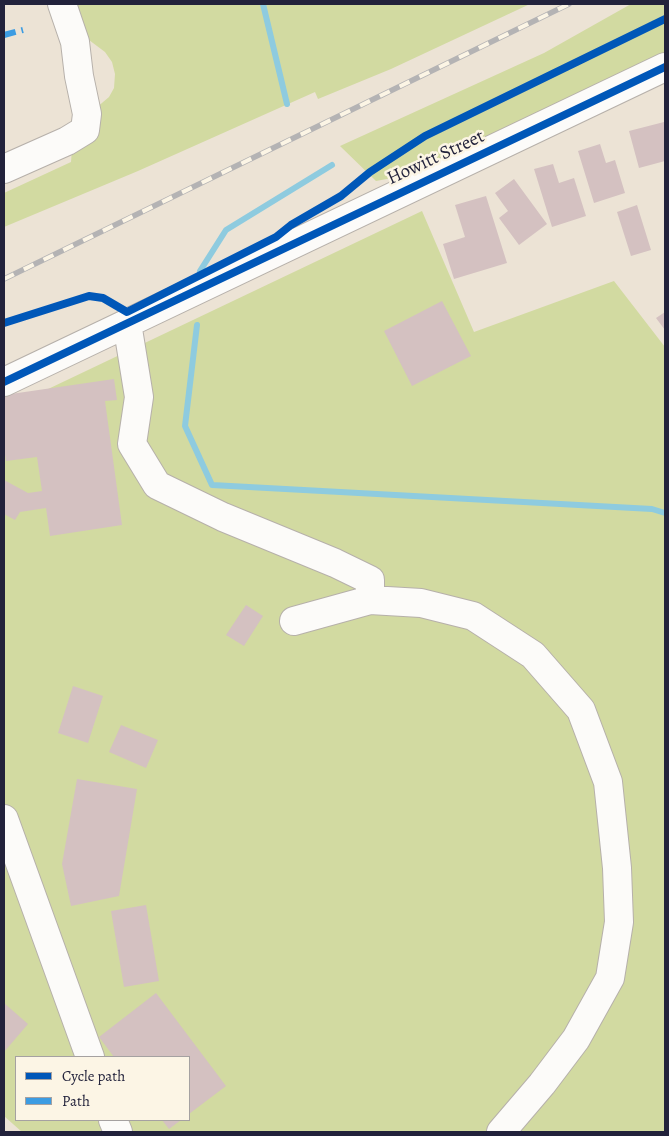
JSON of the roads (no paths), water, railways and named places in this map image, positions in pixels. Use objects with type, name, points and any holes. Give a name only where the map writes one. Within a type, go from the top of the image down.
[{"type":"street","points":[[4,169],[67,141],[85,130],[87,114],[79,76],[75,42],[62,4]]},
{"type":"street","name":"Howitt Street","points":[[4,382],[665,67]]},
{"type":"street","points":[[127,324],[139,397],[132,444],[158,485],[223,518],[370,580],[370,600]]},
{"type":"street","points":[[294,621],[370,600],[421,603],[474,616],[532,655],[581,710],[608,782],[617,868],[619,922],[610,978],[576,1039],[542,1084],[501,1132]]},
{"type":"street","points":[[4,819],[90,1056]]},
{"type":"waterway","points":[[263,4],[287,104]]},
{"type":"waterway","points":[[200,271],[226,230],[332,165]]},
{"type":"waterway","points":[[197,325],[185,426],[212,485],[652,509],[665,513]]},
{"type":"railway","points":[[4,279],[569,4]]}]
